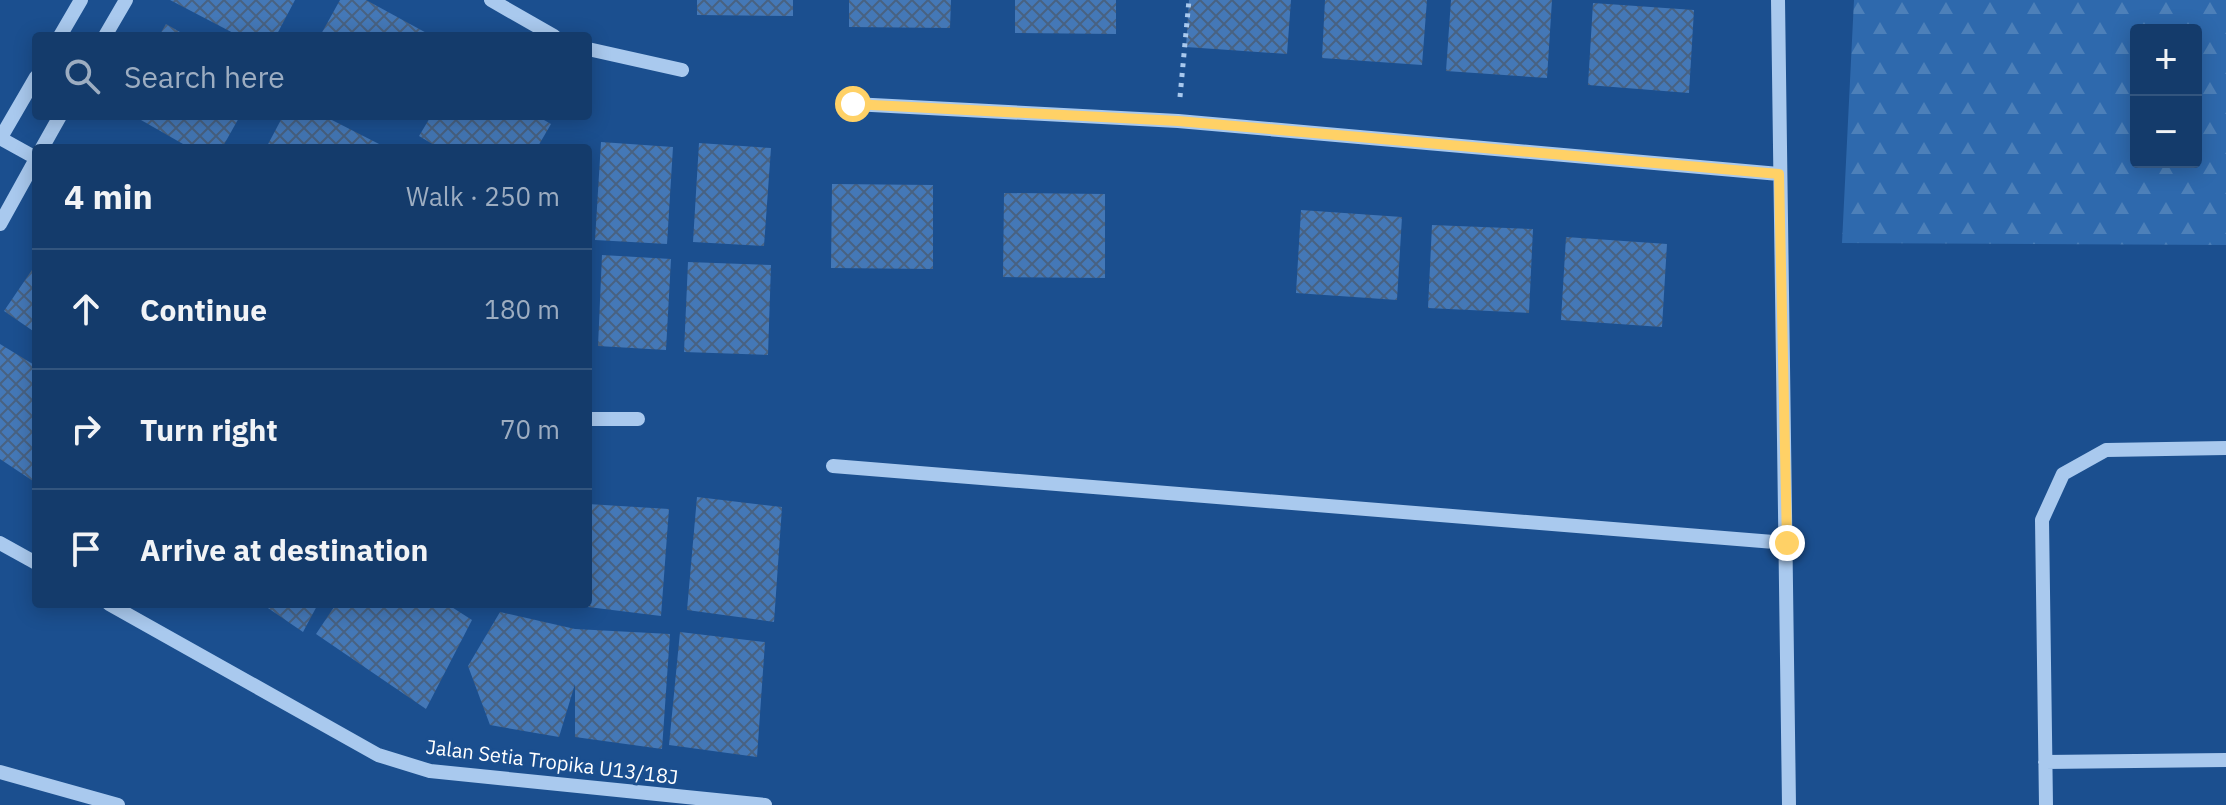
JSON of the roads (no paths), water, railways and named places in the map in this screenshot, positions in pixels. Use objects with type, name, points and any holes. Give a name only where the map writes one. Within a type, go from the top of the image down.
[{"type":"street","points":[[62,32],[81,0]]},
{"type":"street","points":[[107,32],[126,0]]},
{"type":"street","points":[[491,0],[547,32]]},
{"type":"street","points":[[1778,0],[1789,805]]},
{"type":"street","points":[[592,50],[682,70]]},
{"type":"street","points":[[32,84],[0,139],[32,156]]},
{"type":"street","points":[[853,104],[1178,121],[1779,174]]},
{"type":"street","points":[[44,144],[58,120]]},
{"type":"street","points":[[0,224],[32,165]]},
{"type":"street","points":[[592,419],[638,419]]},
{"type":"street","points":[[2046,805],[2042,520],[2063,474],[2106,450],[2226,448]]},
{"type":"street","points":[[833,466],[1787,543]]},
{"type":"street","points":[[0,543],[32,561]]},
{"type":"street","name":"Jalan Setia Tropika U13/18J","points":[[116,608],[378,755],[430,771],[765,805]]},
{"type":"street","points":[[2045,762],[2226,760]]},
{"type":"street","points":[[0,772],[118,805]]}]
